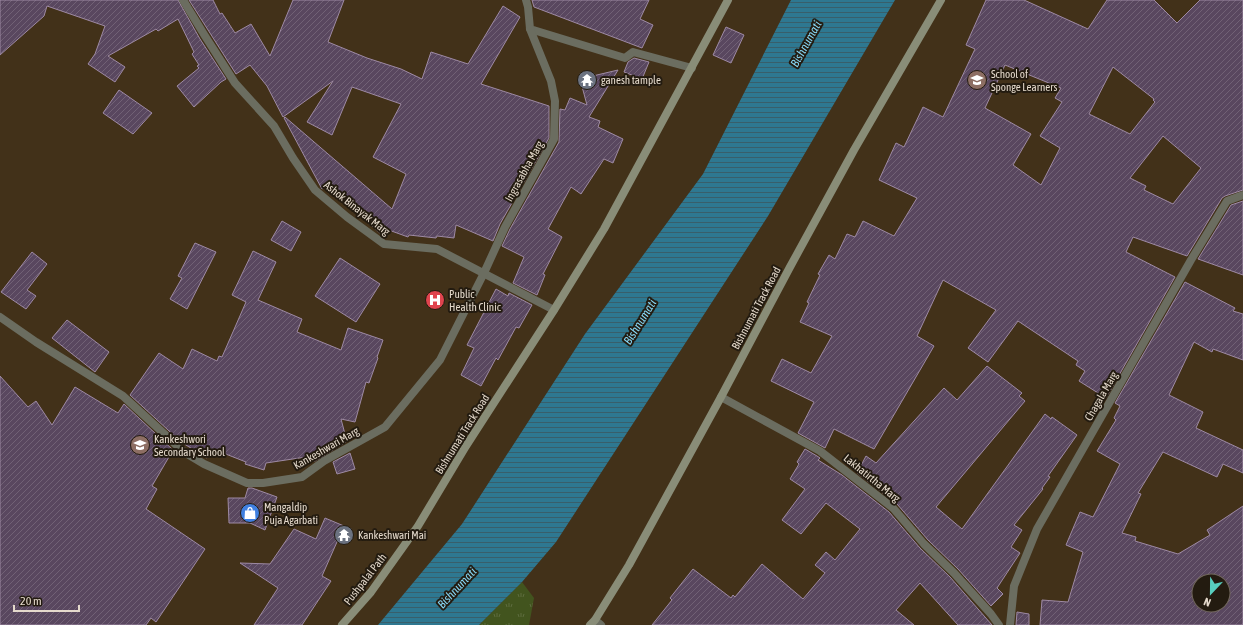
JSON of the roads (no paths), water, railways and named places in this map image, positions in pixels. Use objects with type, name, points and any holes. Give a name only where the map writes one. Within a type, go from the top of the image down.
[{"type":"main road","name":"Bishnumati Track Road","points":[[418,526],[470,440],[554,310],[604,229],[728,0]]},
{"type":"main road","name":"Bishnumati Track Road","points":[[596,623],[721,397],[854,150],[941,0]]},
{"type":"main road","name":"Pushpalal Path","points":[[342,625],[371,592],[418,526]]},
{"type":"street","name":"Ashok Binayak Marg","points":[[183,0],[235,83],[274,126],[293,158],[316,190],[347,217],[384,244],[437,249],[554,310]]},
{"type":"street","name":"Ingrasabha Marg","points":[[484,273],[505,227],[554,139],[555,101],[551,81],[530,29],[526,0]]},
{"type":"street","points":[[530,29],[625,58],[633,52],[692,68]]},
{"type":"street","name":"Chagala Marg","points":[[1010,625],[1014,586],[1037,529],[1191,260],[1227,201],[1243,195]]},
{"type":"street","name":"Kankeshwari Marg","points":[[0,317],[36,342],[123,396],[184,452],[204,464],[247,483],[263,483],[302,477],[324,461],[385,427],[440,360],[484,273]]},
{"type":"street","name":"Lakhatirtha Marg","points":[[721,397],[820,451],[893,508],[924,544],[954,573],[986,608],[999,625]]},
{"type":"water","name":"Bishnumati","points":[[791,0],[895,0],[768,216],[556,542],[522,582],[479,625],[378,625],[462,524],[585,334],[703,174]]},
{"type":"place","name":"ganesh tample","points":[[587,80]]},
{"type":"place","name":"School of Sponge Learners","points":[[977,80]]},
{"type":"place","name":"Public Health Clinic","points":[[435,300]]},
{"type":"place","name":"Kankeshwori Secondary School","points":[[140,445]]},
{"type":"place","name":"Mangaldip Puja Agarbati","points":[[250,513]]},
{"type":"place","name":"Kankeshwari Mai","points":[[344,535]]}]
